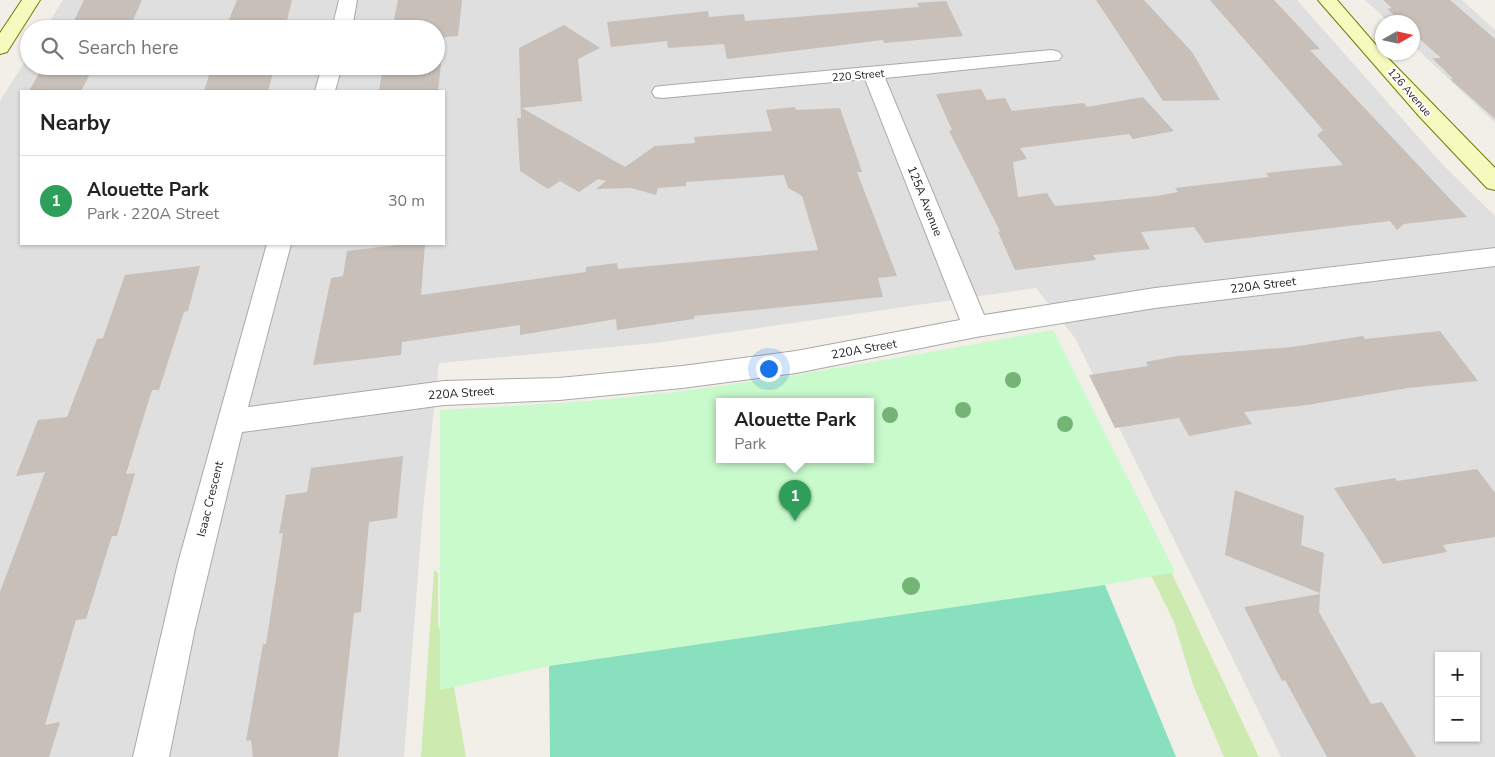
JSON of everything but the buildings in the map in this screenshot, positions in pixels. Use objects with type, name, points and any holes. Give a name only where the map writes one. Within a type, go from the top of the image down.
[{"type":"street","points":[[0,48],[31,0]]},
{"type":"street","points":[[344,20],[348,0]]},
{"type":"street","name":"126 Avenue","points":[[1327,0],[1426,111],[1495,182]]},
{"type":"street","name":"220 Street","points":[[662,92],[1052,56]]},
{"type":"street","name":"125A Avenue","points":[[873,74],[976,327]]},
{"type":"street","points":[[325,90],[329,75]]},
{"type":"street","name":"Isaac Crescent","points":[[150,757],[186,599],[230,421],[279,245]]},
{"type":"street","name":"220A Street","points":[[230,421],[444,393],[559,389],[682,377],[796,362],[976,327],[1155,298],[1495,257]]},
{"type":"shaded area","points":[[63,0],[1297,0],[1443,165],[1495,216],[1495,757],[1281,757],[1075,338],[1036,288],[655,343],[439,363],[423,510],[404,757],[0,757],[0,101],[20,69],[20,75],[445,75],[445,20],[51,20]]},
{"type":"shaded area","points":[[1365,0],[1462,0],[1495,30],[1495,123],[1420,52],[1420,15],[1381,15]]},
{"type":"green space","points":[[1053,330],[1175,572],[1105,585],[549,666],[440,690],[440,410],[588,401],[646,395],[763,380]]},
{"type":"green space","points":[[1123,470],[1259,757],[1224,757],[1193,685],[1174,622],[1137,547]]},
{"type":"green space","points":[[434,570],[438,573],[438,624],[450,664],[466,757],[421,757]]},
{"type":"green space","points":[[1105,585],[1176,757],[550,757],[549,666]]},
{"type":"place","name":"Alouette Park","points":[[795,521]]}]
